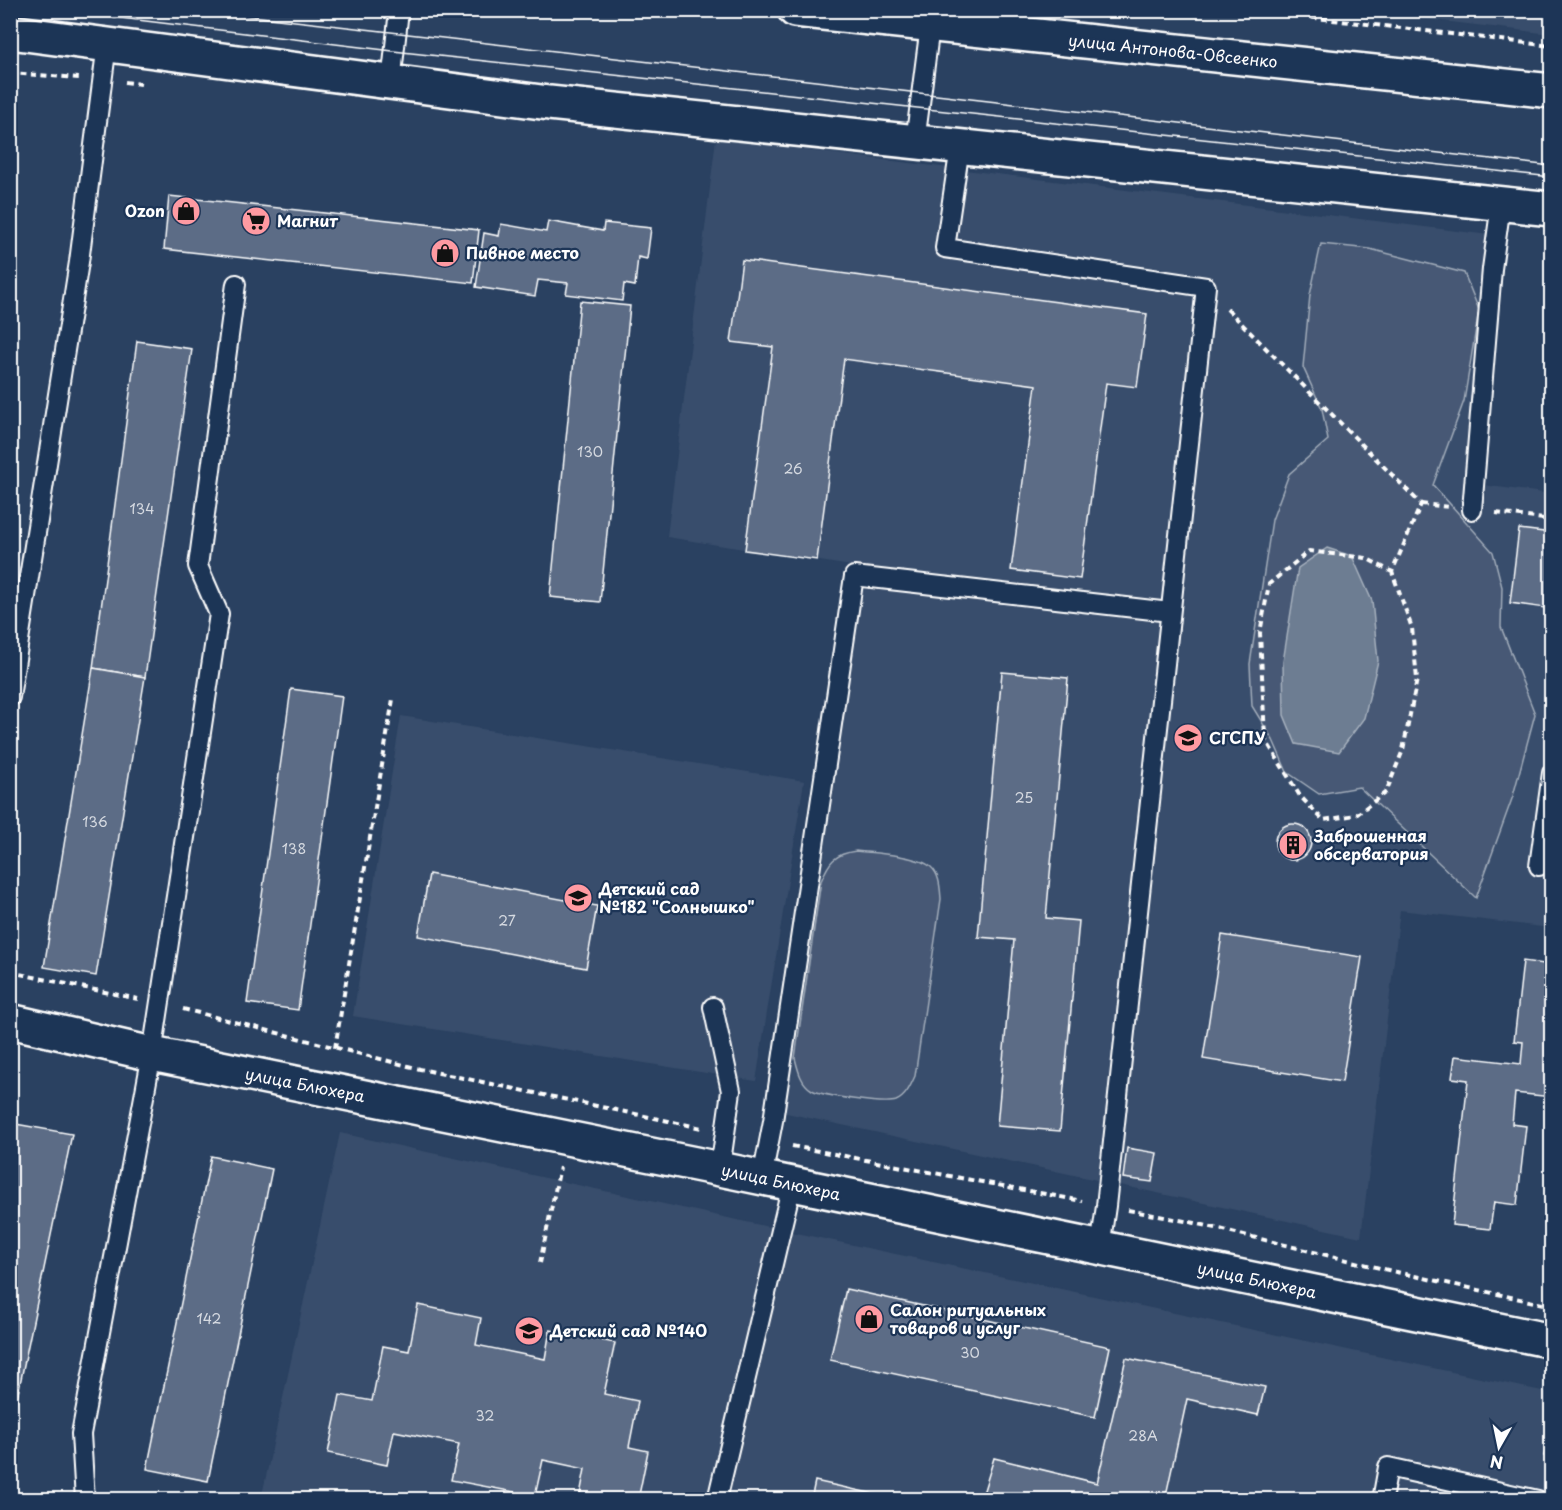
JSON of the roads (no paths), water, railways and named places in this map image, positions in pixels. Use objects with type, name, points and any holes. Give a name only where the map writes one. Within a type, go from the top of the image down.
[{"type":"street","name":"улица Антонова-Овсеенко","points":[[795,10],[898,16],[930,26],[1551,90]]},
{"type":"street","points":[[10,32],[549,103],[1551,209]]},
{"type":"street","name":"улица Блюхера","points":[[10,1021],[152,1054],[1100,1248],[1550,1336]]},
{"type":"lane","points":[[391,82],[399,10]]},
{"type":"lane","points":[[915,142],[930,26]]},
{"type":"lane","points":[[10,697],[79,262],[107,44]]},
{"type":"lane","points":[[960,147],[945,248],[1206,287],[1100,1248]]},
{"type":"lane","points":[[1472,510],[1492,269],[1501,204]]},
{"type":"lane","points":[[85,1500],[81,1434],[152,1054],[219,614],[198,566],[236,284]]},
{"type":"lane","points":[[717,1500],[777,1181],[773,1121],[854,576],[1170,612]]},
{"type":"lane","points":[[1539,866],[1551,772]]},
{"type":"lane","points":[[713,1007],[731,1091],[720,1169]]},
{"type":"lane","points":[[1382,1500],[1388,1467],[1538,1500]]},
{"type":"tram line","points":[[55,10],[393,51],[1552,177]]},
{"type":"tram line","points":[[200,10],[1552,166]]},
{"type":"place","name":"Ozon","points":[[186,211]]},
{"type":"place","name":"Магнит","points":[[256,221]]},
{"type":"place","name":"Пивное место","points":[[445,253]]},
{"type":"place","name":"СГСПУ","points":[[1188,738]]},
{"type":"place","name":"Заброшенная обсерватория","points":[[1293,845]]},
{"type":"place","name":"Детский сад №182 \"Солнышко\"","points":[[578,898]]},
{"type":"place","name":"Салон ритуальных товаров и услуг","points":[[869,1319]]},
{"type":"place","name":"Детский сад №140","points":[[529,1331]]}]
